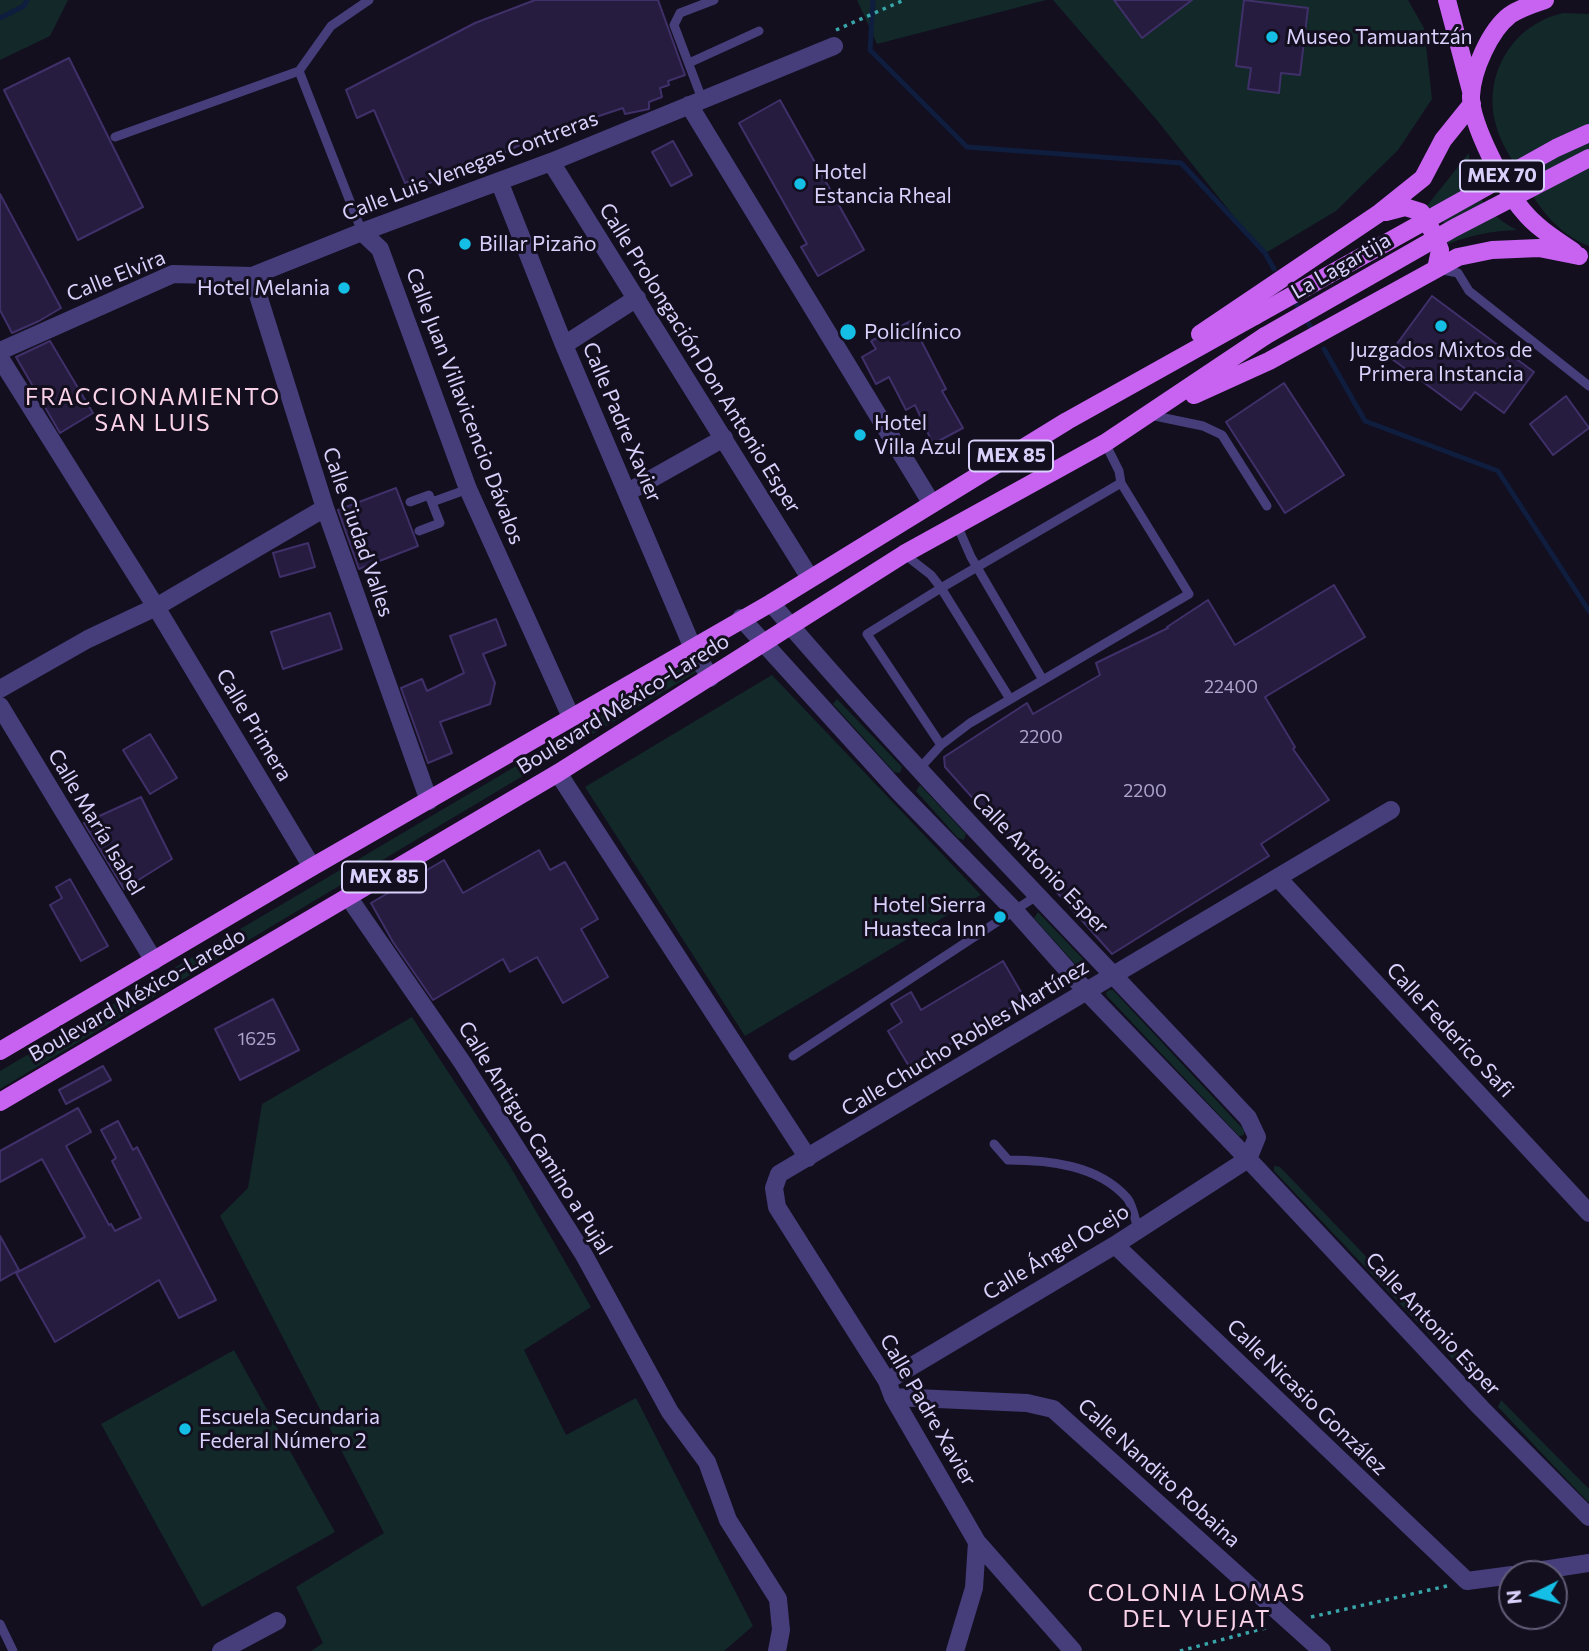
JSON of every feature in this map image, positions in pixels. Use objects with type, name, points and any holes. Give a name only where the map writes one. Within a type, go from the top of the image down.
[{"type":"main road","name":"MEX 70","points":[[1447,0],[1487,152],[1523,212],[1550,236],[1584,258]]},
{"type":"main road","points":[[1068,421],[1378,214],[1423,178],[1443,140],[1472,99],[1480,60],[1492,37],[1509,16],[1545,0]]},
{"type":"main road","name":"La Lagartija","points":[[1255,316],[1556,148],[1589,133]]},
{"type":"main road","name":"La Lagartija","points":[[1265,336],[1440,236],[1589,158]]},
{"type":"main road","points":[[1378,214],[1405,207],[1421,212],[1440,250],[1436,269]]},
{"type":"main road","points":[[1149,415],[1269,361],[1458,257],[1492,250],[1539,248],[1584,258]]},
{"type":"main road","name":"Boulevard México-Laredo","points":[[0,1051],[312,866],[771,603],[1068,421],[1255,316]]},
{"type":"main road","name":"Boulevard México-Laredo","points":[[0,1102],[558,773],[904,554],[1105,443],[1265,336]]},
{"type":"street","points":[[834,46],[695,102],[932,504]]},
{"type":"street","name":"Calle Luis Venegas Contreras","points":[[294,259],[551,162],[695,102]]},
{"type":"street","name":"Calle Prolongación Don Antonio Esper","points":[[551,162],[810,578]]},
{"type":"street","name":"Calle Padre Xavier","points":[[499,181],[564,345],[692,646],[710,678]]},
{"type":"street","name":"Calle Juan Villavicencio Dávalos","points":[[362,232],[380,248],[468,489],[571,717]]},
{"type":"street","name":"Calle Elvira","points":[[0,351],[173,274],[252,276],[294,259]]},
{"type":"street","name":"Calle Ciudad Valles","points":[[252,276],[325,508],[429,801]]},
{"type":"street","points":[[564,345],[637,298]]},
{"type":"street","name":"Calle Primera","points":[[0,358],[156,607],[312,866]]},
{"type":"street","points":[[628,492],[724,438]]},
{"type":"street","points":[[0,689],[88,639],[156,607],[325,508]]},
{"type":"street","name":"Calle Antonio Esper","points":[[771,603],[813,654],[983,838],[1248,1118],[1257,1137],[1248,1159]]},
{"type":"street","name":"Calle Antonio Esper","points":[[741,618],[762,644],[899,792],[1015,911],[1087,992],[1481,1408],[1589,1517]]},
{"type":"street","name":"Calle María Isabel","points":[[0,706],[154,961]]},
{"type":"street","points":[[899,792],[920,768]]},
{"type":"street","points":[[558,773],[808,1158]]},
{"type":"street","name":"Calle Chucho Robles Martínez","points":[[779,1174],[1391,810]]},
{"type":"street","points":[[962,856],[983,838]]},
{"type":"street","name":"Calle Federico Safi","points":[[1278,878],[1589,1213]]},
{"type":"street","name":"Calle Antiguo Camino a Pujal","points":[[349,898],[463,1062],[576,1244],[670,1412],[706,1462],[728,1520],[778,1599],[781,1630],[777,1651]]},
{"type":"street","name":"Calle Ángel Ocejo","points":[[890,1389],[1248,1159]]},
{"type":"street","name":"Calle Padre Xavier","points":[[779,1174],[775,1188],[777,1207],[890,1389],[978,1542],[1073,1651]]},
{"type":"street","name":"Calle Nicasio González","points":[[1115,1245],[1467,1581]]},
{"type":"street","name":"Calle Nandito Robaina","points":[[890,1389],[1027,1403],[1053,1409],[1322,1651]]},
{"type":"street","points":[[956,1651],[974,1588],[978,1542]]},
{"type":"street","points":[[1568,1566],[1589,1563]]},
{"type":"street","points":[[1467,1581],[1498,1576]]},
{"type":"street","points":[[221,1651],[276,1621]]},
{"type":"lane","points":[[115,137],[299,71],[331,26],[369,0]]},
{"type":"lane","points":[[695,102],[689,63],[674,25],[680,13],[714,0]]},
{"type":"lane","points":[[689,63],[759,31]]},
{"type":"lane","points":[[299,71],[362,232]]},
{"type":"lane","points":[[1436,269],[1458,273],[1469,291],[1589,386]]},
{"type":"lane","points":[[1149,415],[1203,426],[1222,435],[1267,506]]},
{"type":"lane","points":[[920,768],[941,744],[970,723],[1189,594],[1121,483],[1119,471],[1105,443]]},
{"type":"lane","points":[[941,744],[867,634],[1121,483]]},
{"type":"lane","points":[[432,502],[468,489]]},
{"type":"lane","points":[[410,502],[429,495],[440,523],[419,531]]},
{"type":"lane","points":[[956,523],[977,567],[1043,680]]},
{"type":"lane","points":[[904,554],[931,575],[941,588],[1010,699]]},
{"type":"lane","points":[[793,1056],[1038,895]]},
{"type":"lane","points":[[994,1144],[1008,1160],[1045,1160],[1080,1169],[1105,1180],[1129,1199],[1138,1229]]},
{"type":"lane","points":[[0,1624],[13,1651]]},
{"type":"path","points":[[834,46],[835,30],[904,0]]},
{"type":"path","points":[[1180,1651],[1289,1622],[1467,1581]]},
{"type":"green space","points":[[0,0],[68,0],[50,36],[0,60]]},
{"type":"green space","points":[[857,0],[1046,0],[877,44]]},
{"type":"green space","points":[[1053,0],[1408,0],[1424,28],[1432,99],[1398,150],[1336,211],[1264,254],[1156,119]]},
{"type":"green space","points":[[1563,13],[1589,14],[1589,246],[1556,225],[1540,206],[1503,144],[1493,106],[1498,70],[1516,40],[1529,28]]},
{"type":"green space","points":[[1469,153],[1472,178],[1481,199],[1496,216],[1517,230],[1482,234],[1448,244],[1440,217],[1426,207]]},
{"type":"green space","points":[[692,662],[698,671],[0,1089],[0,1071]]},
{"type":"green space","points":[[772,675],[981,895],[745,1036],[585,787]]},
{"type":"green space","points":[[837,699],[902,767],[900,773],[894,772],[833,704]]},
{"type":"green space","points":[[920,785],[966,834],[964,840],[958,838],[916,791]]},
{"type":"green space","points":[[1038,912],[1084,960],[1082,966],[1076,965],[1034,918]]},
{"type":"green space","points":[[1109,990],[1113,990],[1244,1130],[1244,1135],[1239,1136],[1107,996]]},
{"type":"green space","points":[[412,1017],[510,1166],[591,1307],[524,1350],[566,1435],[636,1398],[753,1626],[724,1651],[311,1651],[323,1643],[296,1587],[384,1533],[220,1216],[248,1188],[262,1104]]},
{"type":"green space","points":[[1274,1166],[1280,1167],[1482,1377],[1481,1383],[1476,1384],[1274,1171]]},
{"type":"green space","points":[[234,1350],[335,1532],[202,1607],[101,1424]]},
{"type":"green space","points":[[1501,1400],[1589,1489],[1589,1503],[1498,1407]]},
{"type":"building","points":[[535,0],[658,0],[685,75],[668,81],[669,85],[660,88],[662,97],[649,102],[649,109],[625,114],[623,108],[542,135],[496,156],[463,176],[458,166],[420,189],[416,179],[405,183],[374,110],[357,118],[346,90],[475,23]]},
{"type":"building","points":[[1114,0],[1192,0],[1142,38]]},
{"type":"building","name":"Museo Tamuantzán","points":[[1244,0],[1308,8],[1300,75],[1281,73],[1279,93],[1248,89],[1251,68],[1236,66]]},
{"type":"building","points":[[69,58],[143,207],[78,240],[4,90]]},
{"type":"building","name":"Hotel Estancia Rheal","points":[[780,100],[864,250],[818,276],[801,247],[807,244],[739,123]]},
{"type":"building","points":[[673,141],[692,175],[671,186],[652,152]]},
{"type":"building","points":[[0,194],[61,308],[12,333],[0,310]]},
{"type":"building","name":"Juzgados Mixtos de Primera Instancia","points":[[1432,296],[1534,372],[1504,413],[1475,392],[1461,410],[1388,356]]},
{"type":"building","points":[[911,321],[946,389],[942,391],[963,428],[933,444],[915,405],[906,410],[889,377],[876,384],[862,357],[876,349],[871,341]]},
{"type":"building","points":[[50,341],[93,413],[60,433],[16,357]]},
{"type":"building","points":[[1284,383],[1344,475],[1285,513],[1226,422]]},
{"type":"building","points":[[1566,396],[1589,428],[1553,455],[1530,424]]},
{"type":"building","points":[[396,488],[418,546],[359,569],[338,510]]},
{"type":"building","points":[[308,543],[315,567],[280,577],[273,553]]},
{"type":"building","points":[[1334,585],[1365,637],[1265,697],[1295,747],[1293,749],[1329,800],[1261,844],[1269,856],[1112,954],[945,767],[944,757],[1027,703],[1033,714],[1100,675],[1096,663],[1168,628],[1208,600],[1235,645]]},
{"type":"building","points":[[330,613],[342,649],[283,669],[271,632]]},
{"type":"building","points":[[496,619],[506,645],[483,654],[495,683],[490,704],[440,722],[452,753],[428,763],[401,688],[422,679],[427,691],[464,673],[450,636]]},
{"type":"building","points":[[150,734],[177,778],[150,794],[123,750]]},
{"type":"building","points":[[141,797],[172,859],[124,889],[84,823]]},
{"type":"building","points":[[539,850],[550,870],[565,862],[598,919],[581,929],[608,977],[563,1003],[537,957],[510,972],[503,959],[433,1000],[393,942],[371,903],[444,860],[463,893]]},
{"type":"building","points":[[70,879],[108,946],[81,961],[50,905],[62,898],[56,887]]},
{"type":"building","points":[[1003,961],[1025,999],[910,1068],[888,1031],[902,1022],[891,1004],[911,992],[921,1010]]},
{"type":"building","points":[[273,999],[299,1050],[240,1080],[215,1029]]},
{"type":"building","points":[[103,1066],[111,1080],[66,1104],[59,1090]]},
{"type":"building","points":[[78,1108],[91,1132],[66,1146],[109,1225],[111,1224],[115,1231],[141,1218],[112,1161],[116,1158],[101,1130],[118,1121],[133,1150],[137,1147],[216,1300],[179,1318],[159,1280],[55,1342],[16,1273],[85,1237],[42,1159],[0,1182],[0,1151]]},
{"type":"building","points":[[0,1236],[19,1270],[0,1281]]},
{"type":"waterway","points":[[0,18],[24,6],[27,0]]},
{"type":"waterway","points":[[873,0],[870,50],[967,147],[1181,163],[1265,253],[1274,269]]},
{"type":"waterway","points":[[1293,298],[1313,331]]},
{"type":"waterway","points":[[1324,349],[1365,421],[1498,471],[1589,611]]},
{"type":"place","name":"Museo Tamuantzán","points":[[1272,37]]},
{"type":"place","name":"Hotel Estancia Rheal","points":[[800,184]]},
{"type":"place","name":"Billar Pizaño","points":[[465,244]]},
{"type":"place","name":"Hotel Melania","points":[[344,288]]},
{"type":"place","name":"Juzgados Mixtos de Primera Instancia","points":[[1441,326]]},
{"type":"place","name":"Policlínico","points":[[848,332]]},
{"type":"place","name":"Hotel Villa Azul","points":[[860,435]]},
{"type":"place","name":"Hotel Sierra Huasteca Inn","points":[[1000,917]]},
{"type":"place","name":"Escuela Secundaria Federal Número 2","points":[[185,1429]]},
{"type":"district","name":"FRACCIONAMIENTO SAN LUIS","points":[[153,410]]},
{"type":"district","name":"COLONIA LOMAS DEL YUEJAT","points":[[1197,1606]]}]
